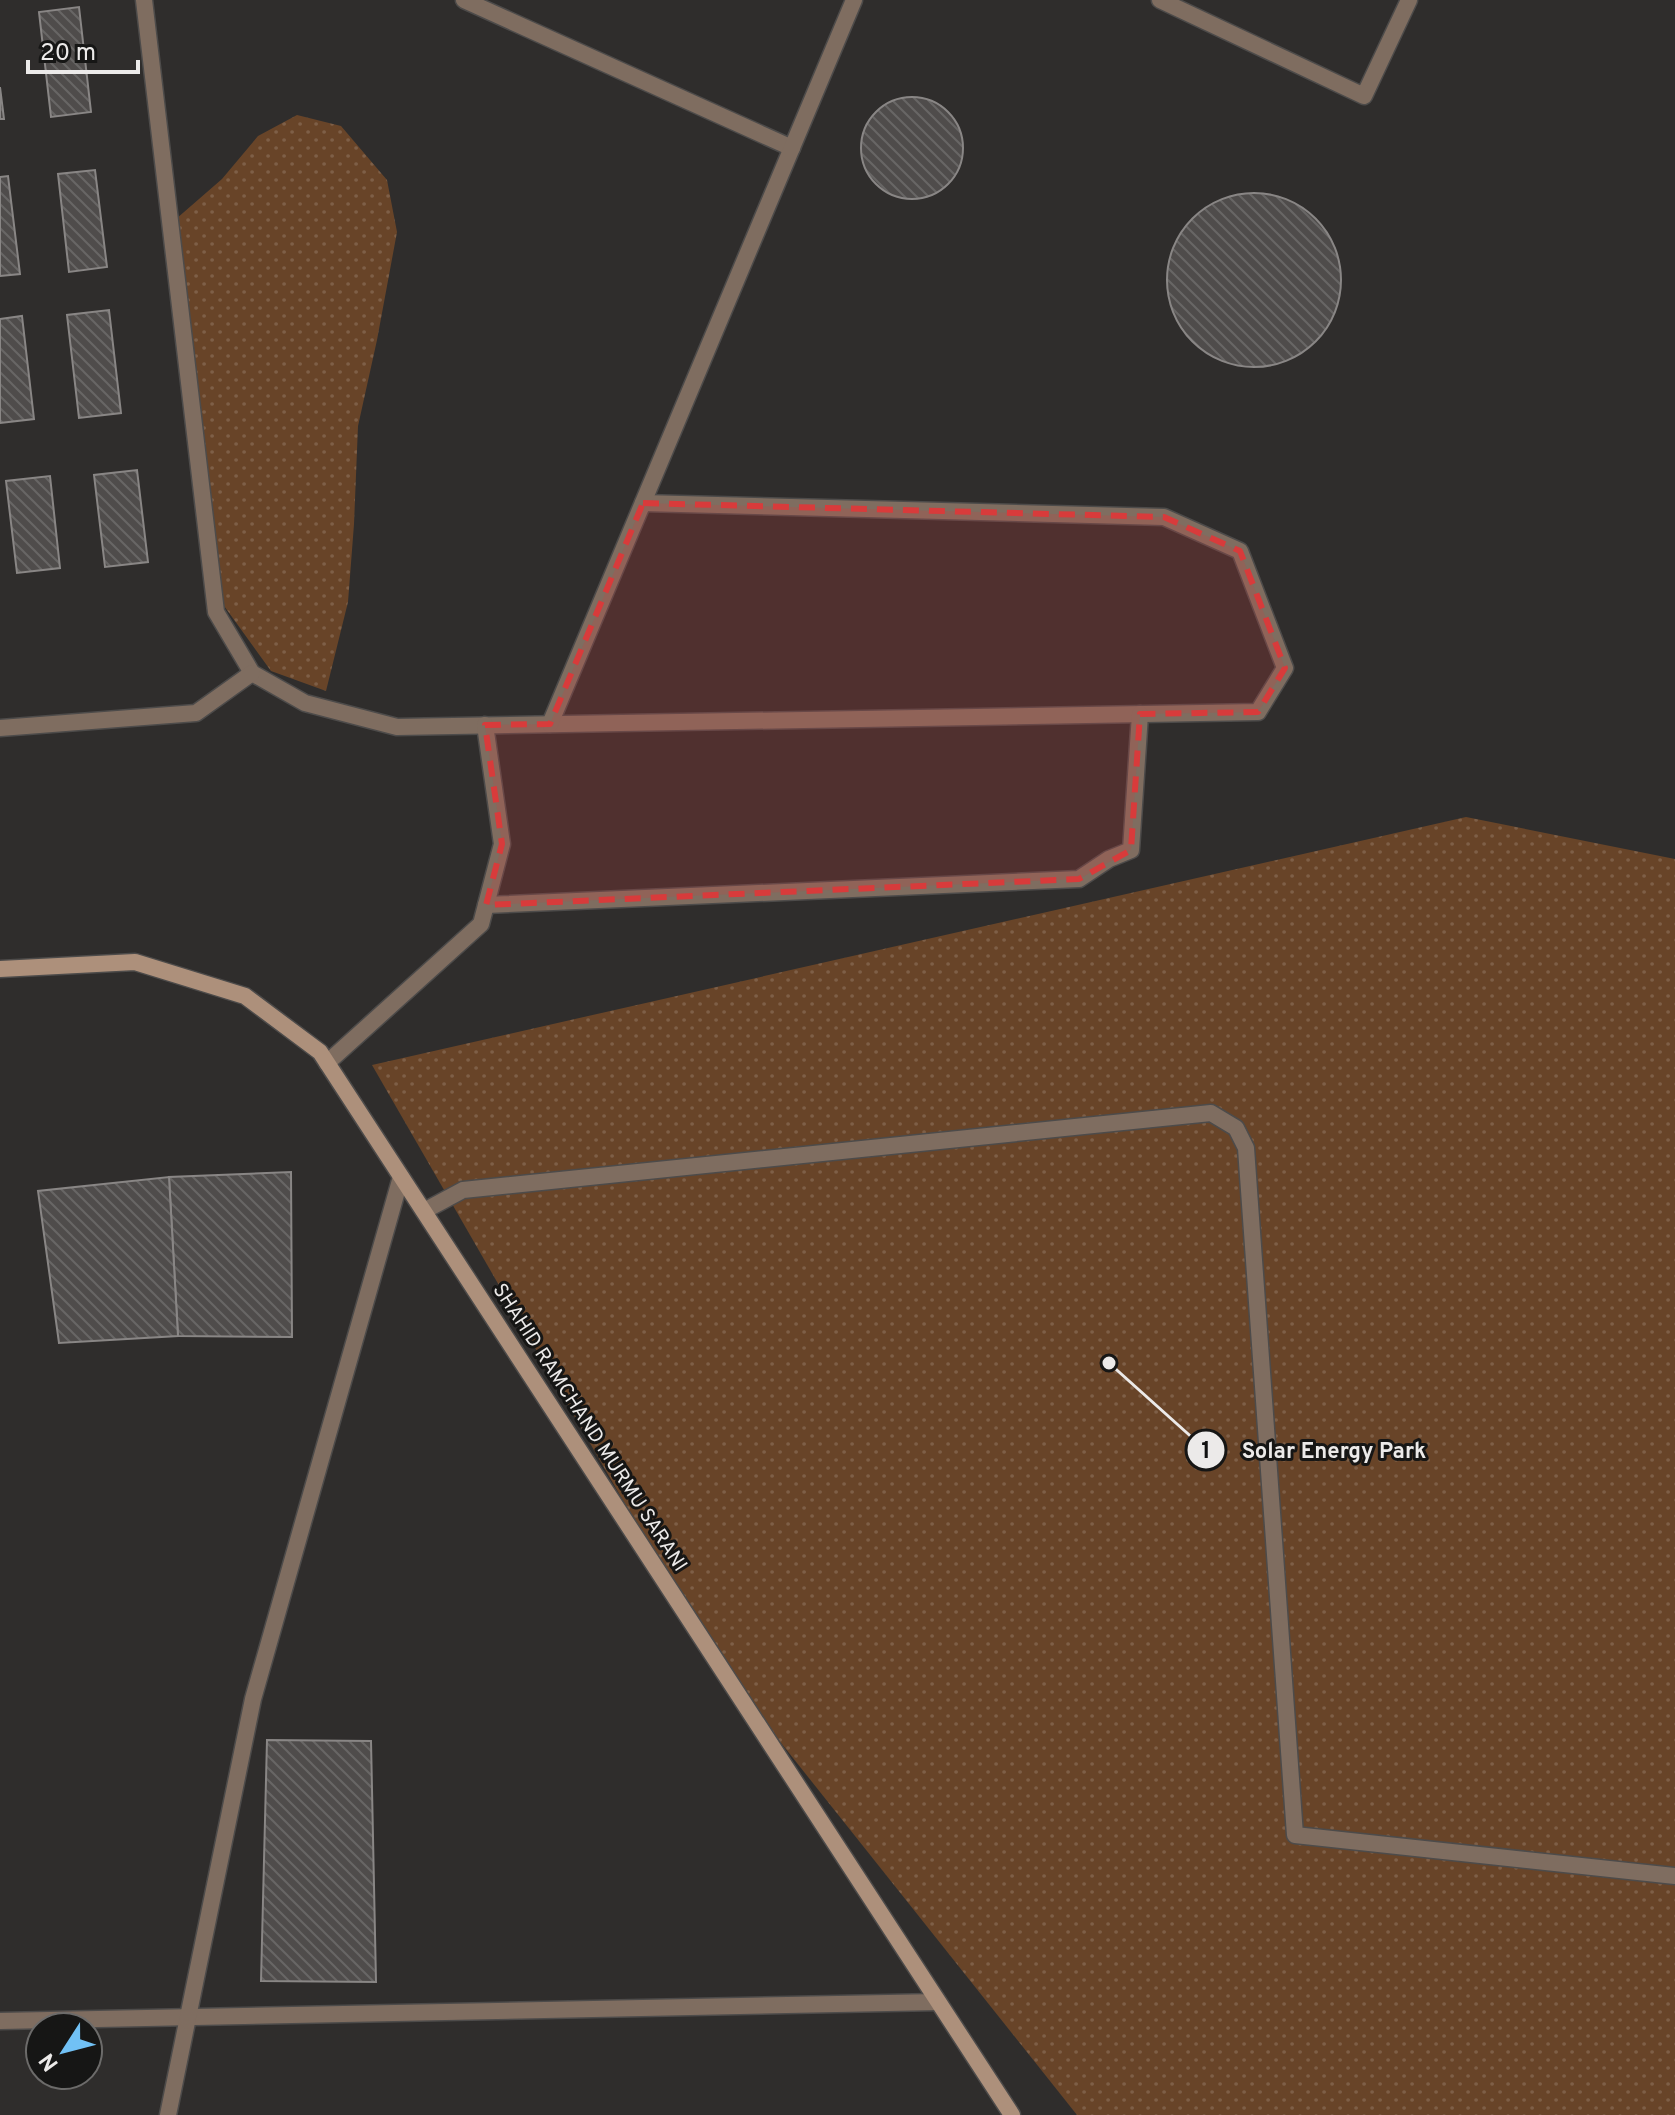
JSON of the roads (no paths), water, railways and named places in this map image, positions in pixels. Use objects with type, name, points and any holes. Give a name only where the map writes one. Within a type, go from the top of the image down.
[{"type":"street","points":[[144,0],[216,612],[252,673],[305,703],[397,727],[1258,712],[1285,668],[1240,551],[1164,517],[643,503]]},
{"type":"street","points":[[464,0],[792,148]]},
{"type":"street","points":[[550,724],[854,0]]},
{"type":"street","points":[[1160,0],[1364,96],[1409,0]]},
{"type":"street","points":[[0,728],[196,713],[252,673]]},
{"type":"street","points":[[486,905],[1079,879],[1109,859],[1131,850],[1140,714]]},
{"type":"street","points":[[327,1063],[481,924],[502,844],[485,725]]},
{"type":"street","name":"SHAHID RAMCHAND MURMU SARANI","points":[[0,969],[135,962],[245,996],[320,1052],[1012,2115]]},
{"type":"street","points":[[424,1211],[463,1190],[1211,1113],[1236,1128],[1246,1148],[1295,1835],[1675,1876]]},
{"type":"street","points":[[168,2115],[253,1699],[401,1177]]},
{"type":"street","points":[[0,2021],[938,2002]]},
{"type":"place","name":"Solar Energy Park","points":[[1109,1363]]}]
